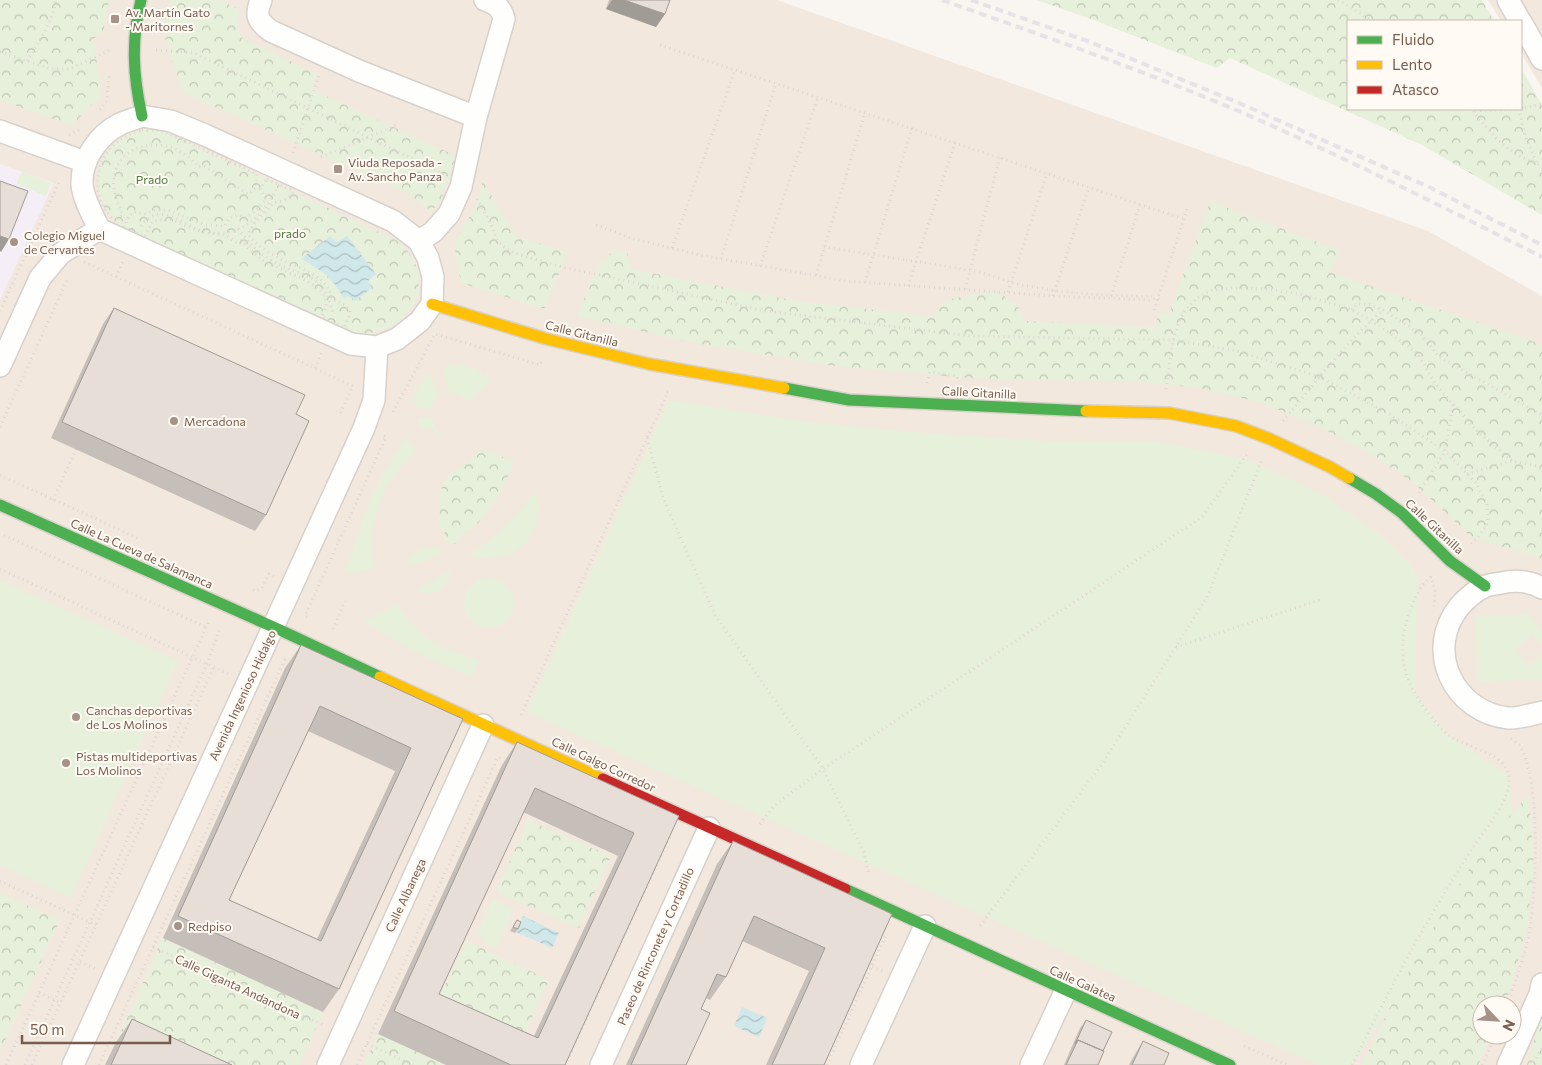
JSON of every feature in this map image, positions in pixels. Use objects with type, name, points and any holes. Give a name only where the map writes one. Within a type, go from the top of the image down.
[{"type":"street","points":[[141,0],[136,14],[132,59],[142,116]]},
{"type":"street","points":[[261,0],[257,9],[258,16],[261,24],[271,31],[359,71],[476,117]]},
{"type":"street","points":[[419,241],[433,232],[449,214],[461,187],[476,117],[504,19],[502,11],[497,4],[485,0]]},
{"type":"street","points":[[1508,0],[1520,20]]},
{"type":"street","points":[[1522,24],[1542,59]]},
{"type":"street","points":[[0,366],[40,278],[60,254],[99,229],[133,238],[333,330],[352,344],[377,347],[397,339],[420,320],[432,304],[433,276],[428,258],[419,241],[393,222],[282,178],[171,121],[142,116],[118,125],[100,138],[85,162],[82,185],[89,208],[99,229]]},
{"type":"street","points":[[0,131],[85,162]]},
{"type":"street","name":"Calle Gitanilla","points":[[432,304],[546,339],[649,364],[849,400],[1061,411],[1169,413],[1236,426],[1270,439],[1330,467],[1376,494],[1402,513],[1450,561],[1486,586]]},
{"type":"street","name":"Avenida Ingenioso Hidalgo","points":[[73,1065],[364,428],[374,400],[377,347]]},
{"type":"street","name":"Calle La Cueva de Salamanca","points":[[0,505],[273,627]]},
{"type":"street","points":[[1542,588],[1537,585],[1513,580],[1486,586],[1466,599],[1453,615],[1444,645],[1449,676],[1465,700],[1485,713],[1510,719],[1542,712]]},
{"type":"street","name":"Calle Galgo Corredor","points":[[273,627],[483,725],[925,926]]},
{"type":"street","name":"Calle Albanega","points":[[328,1065],[483,725]]},
{"type":"street","name":"Paseo de Rinconete y Cortadillo","points":[[601,1065],[709,828]]},
{"type":"street","points":[[861,1065],[925,926]]},
{"type":"street","name":"Calle Galatea","points":[[925,926],[1066,990],[1198,1058],[1230,1065]]},
{"type":"street","points":[[1508,1065],[1540,994],[1542,984]]},
{"type":"street","points":[[1031,1065],[1066,990]]},
{"type":"path","points":[[27,61],[42,37],[56,0]]},
{"type":"path","points":[[1338,0],[1371,20]]},
{"type":"path","points":[[660,46],[1184,218]]},
{"type":"path","points":[[672,248],[735,70]]},
{"type":"path","points":[[98,112],[107,100],[110,71]]},
{"type":"path","points":[[116,277],[133,238],[146,220],[170,215],[204,231],[220,232],[238,229],[250,224],[264,212],[272,201],[293,153],[319,75]]},
{"type":"path","points":[[721,259],[776,83]]},
{"type":"path","points":[[760,266],[818,97]]},
{"type":"path","points":[[1522,109],[1542,104]]},
{"type":"path","points":[[1472,110],[1519,110],[1525,136],[1537,164]]},
{"type":"path","points":[[1472,110],[1492,134],[1513,154],[1542,165]]},
{"type":"path","points":[[816,275],[865,112]]},
{"type":"path","points":[[61,133],[68,135],[80,130],[86,124]]},
{"type":"path","points":[[320,157],[399,124]]},
{"type":"path","points":[[865,282],[912,128]]},
{"type":"path","points":[[142,130],[159,130],[175,136],[257,174],[256,187],[248,194],[204,166],[199,167],[178,150],[171,147],[150,145],[134,149],[118,165],[114,177],[114,190],[123,215],[116,222],[105,209],[99,193],[98,176],[103,160],[112,146],[126,136],[142,130]]},
{"type":"path","points":[[908,286],[955,142]]},
{"type":"path","points":[[965,289],[1000,157]]},
{"type":"path","points":[[1008,292],[1047,173]]},
{"type":"path","points":[[133,238],[124,228],[128,217],[133,212],[140,211],[146,214],[156,210],[168,210],[205,225],[225,226],[229,218],[238,215],[246,218],[258,209],[266,199],[260,189],[267,179],[282,178]]},
{"type":"path","points":[[282,178],[293,190],[292,195],[286,201],[273,203],[252,226],[248,234],[262,248],[317,277],[328,287],[332,299],[350,310],[344,328],[333,330]]},
{"type":"path","points":[[0,311],[60,180]]},
{"type":"path","points":[[1053,296],[1089,187]]},
{"type":"path","points":[[1111,297],[1140,204]]},
{"type":"path","points":[[1154,310],[1187,209]]},
{"type":"path","points":[[133,238],[145,237],[153,221],[168,219],[204,233],[224,235],[236,242],[242,241],[250,250],[266,262],[312,284],[321,293],[327,305],[322,317],[333,330]]},
{"type":"path","points":[[596,225],[634,239],[700,255],[865,282],[1053,296],[1111,297]]},
{"type":"path","points":[[238,229],[269,260],[317,281],[326,291],[333,330],[314,368]]},
{"type":"path","points":[[824,247],[980,272],[1011,282],[1054,290],[1149,300],[1159,298]]},
{"type":"path","points":[[77,259],[353,386],[339,416]]},
{"type":"path","points":[[0,427],[69,276]]},
{"type":"path","points":[[1165,395],[1173,340],[1180,319],[1187,308],[1205,293],[1231,288],[1267,289],[1305,295],[1352,310],[1371,320],[1417,353],[1436,385],[1453,405],[1478,432],[1512,461]]},
{"type":"path","points":[[1352,310],[1356,304],[1368,304],[1383,310],[1422,335],[1438,356],[1542,415]]},
{"type":"path","points":[[989,929],[980,925],[1102,764],[1208,594],[1270,439],[1320,377],[1371,320],[1383,310]]},
{"type":"path","points":[[391,416],[435,334],[540,365],[541,362],[547,363]]},
{"type":"path","points":[[541,362],[546,339]]},
{"type":"path","points":[[923,388],[930,372],[957,376],[958,382]]},
{"type":"path","points":[[660,390],[678,394]]},
{"type":"path","points":[[521,715],[668,392]]},
{"type":"path","points":[[1419,493],[1445,451],[1453,405]]},
{"type":"path","points":[[349,506],[384,430]]},
{"type":"path","points":[[312,619],[305,616],[386,437],[382,435]]},
{"type":"path","points":[[647,438],[664,500],[715,615],[822,768],[864,853],[869,874]]},
{"type":"path","points":[[53,500],[76,449]]},
{"type":"path","points":[[752,820],[760,824],[774,806],[822,768],[1202,517],[1247,453],[1271,462]]},
{"type":"path","points":[[1467,474],[1512,461],[1542,467]]},
{"type":"path","points":[[0,476],[140,540]]},
{"type":"path","points":[[0,533],[206,627]]},
{"type":"path","points":[[0,569],[270,692]]},
{"type":"path","points":[[1426,571],[1431,577],[1435,590],[1434,606],[1431,615]]},
{"type":"path","points":[[247,588],[255,591],[262,588],[269,574],[292,585]]},
{"type":"path","points":[[1175,648],[1322,599]]},
{"type":"path","points":[[331,634],[345,601]]},
{"type":"path","points":[[6,1065],[218,602]]},
{"type":"path","points":[[24,1065],[207,664],[217,634],[230,608]]},
{"type":"path","points":[[326,626],[333,629]]},
{"type":"path","points":[[99,1065],[285,660],[292,663]]},
{"type":"path","points":[[32,1065],[214,667]]},
{"type":"path","points":[[513,711],[530,719]]},
{"type":"path","points":[[1503,735],[1519,746],[1526,760],[1533,790],[1537,870],[1528,942],[1511,995]]},
{"type":"path","points":[[357,1065],[498,757],[505,761]]},
{"type":"path","points":[[661,832],[699,849]]},
{"type":"path","points":[[565,1065],[670,836]]},
{"type":"path","points":[[860,870],[875,876]]},
{"type":"path","points":[[0,881],[96,925]]},
{"type":"path","points":[[827,1065],[886,935],[878,931]]},
{"type":"path","name":"Calle Giganta Andandona","points":[[153,947],[323,1024],[319,1032]]},
{"type":"path","points":[[39,993],[61,1003]]},
{"type":"path","points":[[114,1034],[122,1038]]},
{"type":"path","points":[[367,1044],[413,1065]]},
{"type":"path","points":[[1242,1045],[1287,1065]]},
{"type":"path","points":[[1482,1065],[1491,1045]]},
{"type":"path","points":[[1532,1065],[1542,1048]]},
{"type":"shaded area","points":[[0,0],[777,0],[1428,231],[1542,296],[1542,1065],[0,1065]]},
{"type":"shaded area","points":[[1488,0],[1542,0],[1542,88],[1522,55],[1522,20],[1500,20]]},
{"type":"shaded area","name":"Colegio Miguel de Cervantes","points":[[0,164],[54,183],[0,300]]},
{"type":"green space","points":[[0,0],[109,0],[103,33],[94,38],[101,98],[89,107],[72,126],[0,100]]},
{"type":"green space","points":[[171,0],[220,0],[240,10],[238,24],[242,38],[317,74],[311,89],[456,156],[440,203],[431,211],[410,195],[182,92],[162,28]]},
{"type":"green space","points":[[1037,0],[1482,0],[1493,20],[1347,20],[1347,110],[1522,110],[1522,70],[1542,105],[1542,215],[1422,145],[1230,58],[1217,68]]},
{"type":"green space","points":[[142,130],[159,130],[175,136],[398,241],[409,252],[416,266],[419,280],[417,294],[412,306],[404,317],[380,331],[366,333],[348,331],[322,317],[124,228],[114,220],[102,201],[98,179],[100,168],[104,157],[114,144]]},
{"type":"green space","points":[[22,172],[52,183],[45,196],[16,183]]},
{"type":"green space","points":[[483,181],[516,236],[568,252],[544,309],[461,283],[454,244],[475,207]]},
{"type":"green space","points":[[1210,201],[1341,251],[1329,272],[1530,340],[1542,346],[1542,559],[1471,537],[1417,486],[1374,456],[1320,427],[1262,403],[1205,389],[1144,382],[967,378],[836,366],[689,342],[577,316],[600,261],[606,262],[612,249],[627,252],[631,269],[797,301],[930,316],[950,299],[991,292],[1002,294],[1019,308],[1024,321],[1155,327],[1158,314],[1169,314]]},
{"type":"green space","points":[[462,362],[465,363],[465,366],[474,369],[478,368],[477,371],[484,376],[487,373],[489,375],[487,378],[491,382],[468,401],[457,393],[449,393],[443,367],[448,366],[447,363],[461,365]]},
{"type":"green space","points":[[426,374],[427,376],[430,375],[440,395],[433,402],[430,409],[415,407],[415,401],[412,401],[417,390],[414,389],[415,386],[418,387],[425,379],[423,376]]},
{"type":"green space","points":[[669,400],[808,422],[914,432],[1058,442],[1160,442],[1247,459],[1319,492],[1380,534],[1411,565],[1418,578],[1415,692],[1446,734],[1509,775],[1512,813],[1353,1065],[1318,1065],[527,712]]},
{"type":"green space","points":[[430,417],[436,429],[445,434],[444,436],[436,433],[431,427],[424,431],[419,427],[416,419]]},
{"type":"green space","points":[[405,438],[417,452],[394,476],[379,504],[373,535],[374,569],[344,574],[369,502],[386,468]]},
{"type":"green space","points":[[482,449],[514,461],[504,487],[495,502],[477,524],[461,537],[457,543],[452,544],[443,538],[445,531],[438,527],[442,487],[451,473]]},
{"type":"green space","points":[[536,491],[539,510],[537,523],[525,544],[516,551],[494,558],[469,556],[505,526]]},
{"type":"green space","points":[[426,547],[434,547],[443,552],[423,562],[405,567],[412,554]]},
{"type":"green space","points":[[451,570],[447,583],[439,591],[429,593],[415,591]]},
{"type":"green space","points":[[489,578],[503,582],[510,589],[514,603],[510,617],[503,624],[489,628],[475,624],[468,617],[464,603],[468,589],[475,582]]},
{"type":"green space","name":"Canchas deportivas de Los Molinos","points":[[0,580],[178,661],[71,898],[0,865]]},
{"type":"green space","points":[[397,604],[413,625],[432,640],[453,651],[479,659],[473,677],[417,652],[364,621]]},
{"type":"green space","points":[[1530,614],[1542,633],[1542,645],[1533,634],[1515,650],[1529,666],[1542,654],[1542,679],[1478,682],[1475,617]]},
{"type":"green space","points":[[1529,795],[1534,868],[1527,930],[1508,995],[1472,995],[1472,1045],[1487,1045],[1478,1065],[1362,1065],[1405,978],[1453,894],[1489,840]]},
{"type":"green space","points":[[528,820],[611,856],[579,928],[496,892]]},
{"type":"green space","points":[[0,893],[60,920],[0,1052]]},
{"type":"green space","points":[[493,899],[514,909],[496,948],[482,942],[483,938],[477,934]]},
{"type":"green space","points":[[163,938],[323,1012],[299,1065],[167,1065],[116,1042]]},
{"type":"green space","points":[[467,941],[549,980],[516,1052],[431,1014]]},
{"type":"green space","points":[[1542,1013],[1542,1065],[1527,1065]]},
{"type":"green space","points":[[378,1034],[446,1065],[364,1065]]},
{"type":"water","points":[[330,236],[336,242],[347,236],[376,274],[368,281],[372,288],[355,301],[348,296],[344,299],[326,275],[301,259]]},
{"type":"water","points":[[523,916],[559,933],[552,948],[516,932]]},
{"type":"water","points":[[742,1007],[767,1018],[759,1037],[734,1026]]},
{"type":"building","points":[[624,0],[670,0],[665,14]]},
{"type":"building","points":[[0,181],[28,191],[9,239],[0,236]]},
{"type":"building","name":"Mercadona","points":[[114,308],[305,395],[296,414],[309,421],[266,515],[62,422]]},
{"type":"building","points":[[301,645],[463,719],[339,989],[178,916]],"holes":[[[320,706],[411,748],[321,941],[229,900]]]},
{"type":"building","points":[[517,742],[679,816],[565,1065],[511,1065],[394,1011]],"holes":[[[535,788],[634,833],[538,1038],[439,994]]]},
{"type":"building","points":[[733,841],[892,914],[824,1065],[772,1065],[825,948],[754,916],[726,977],[717,974],[701,1009],[710,1013],[686,1065],[631,1065]]},
{"type":"building","points":[[517,920],[521,922],[518,929],[513,927]]},
{"type":"building","points":[[132,1019],[232,1065],[111,1065]]},
{"type":"building","points":[[1086,1020],[1112,1032],[1103,1051],[1078,1040],[1075,1044]]},
{"type":"building","points":[[1078,1040],[1104,1051],[1098,1065],[1066,1065]]},
{"type":"building","points":[[1143,1041],[1169,1053],[1164,1065],[1132,1065]]},
{"type":"railway","points":[[942,0],[1126,66],[1236,110],[1352,163],[1542,257]]},
{"type":"railway","points":[[971,0],[1090,42],[1239,103],[1431,188],[1542,245]]},
{"type":"traffic: fast","points":[[141,0],[134,58],[142,116]]},
{"type":"traffic: fast","points":[[784,388],[849,400],[1086,411]]},
{"type":"traffic: fast","points":[[1349,478],[1376,494],[1402,513],[1450,561],[1485,586]]},
{"type":"traffic: fast","points":[[0,505],[280,630],[380,677]]},
{"type":"traffic: fast","points":[[845,889],[1230,1065]]},
{"type":"traffic: slow","points":[[432,304],[547,339],[649,364],[784,388]]},
{"type":"traffic: slow","points":[[1086,411],[1169,413],[1236,426],[1270,439],[1349,478]]},
{"type":"traffic: slow","points":[[380,677],[603,779]]},
{"type":"traffic: jam","points":[[603,779],[845,889]]},
{"type":"place","name":"Av. Martín Gato - Maritornes","points":[[115,19]]},
{"type":"place","name":"Viuda Reposada - Av. Sancho Panza","points":[[338,169]]},
{"type":"place","name":"Colegio Miguel de Cervantes","points":[[14,242]]},
{"type":"place","name":"Mercadona","points":[[174,421]]},
{"type":"place","name":"Canchas deportivas de Los Molinos","points":[[76,717]]},
{"type":"place","name":"Pistas multideportivas Los Molinos","points":[[66,763]]},
{"type":"place","name":"Redpiso","points":[[178,926]]},
{"type":"park label","name":"Prado","points":[[152,179]]},
{"type":"park label","name":"prado","points":[[290,233]]}]
